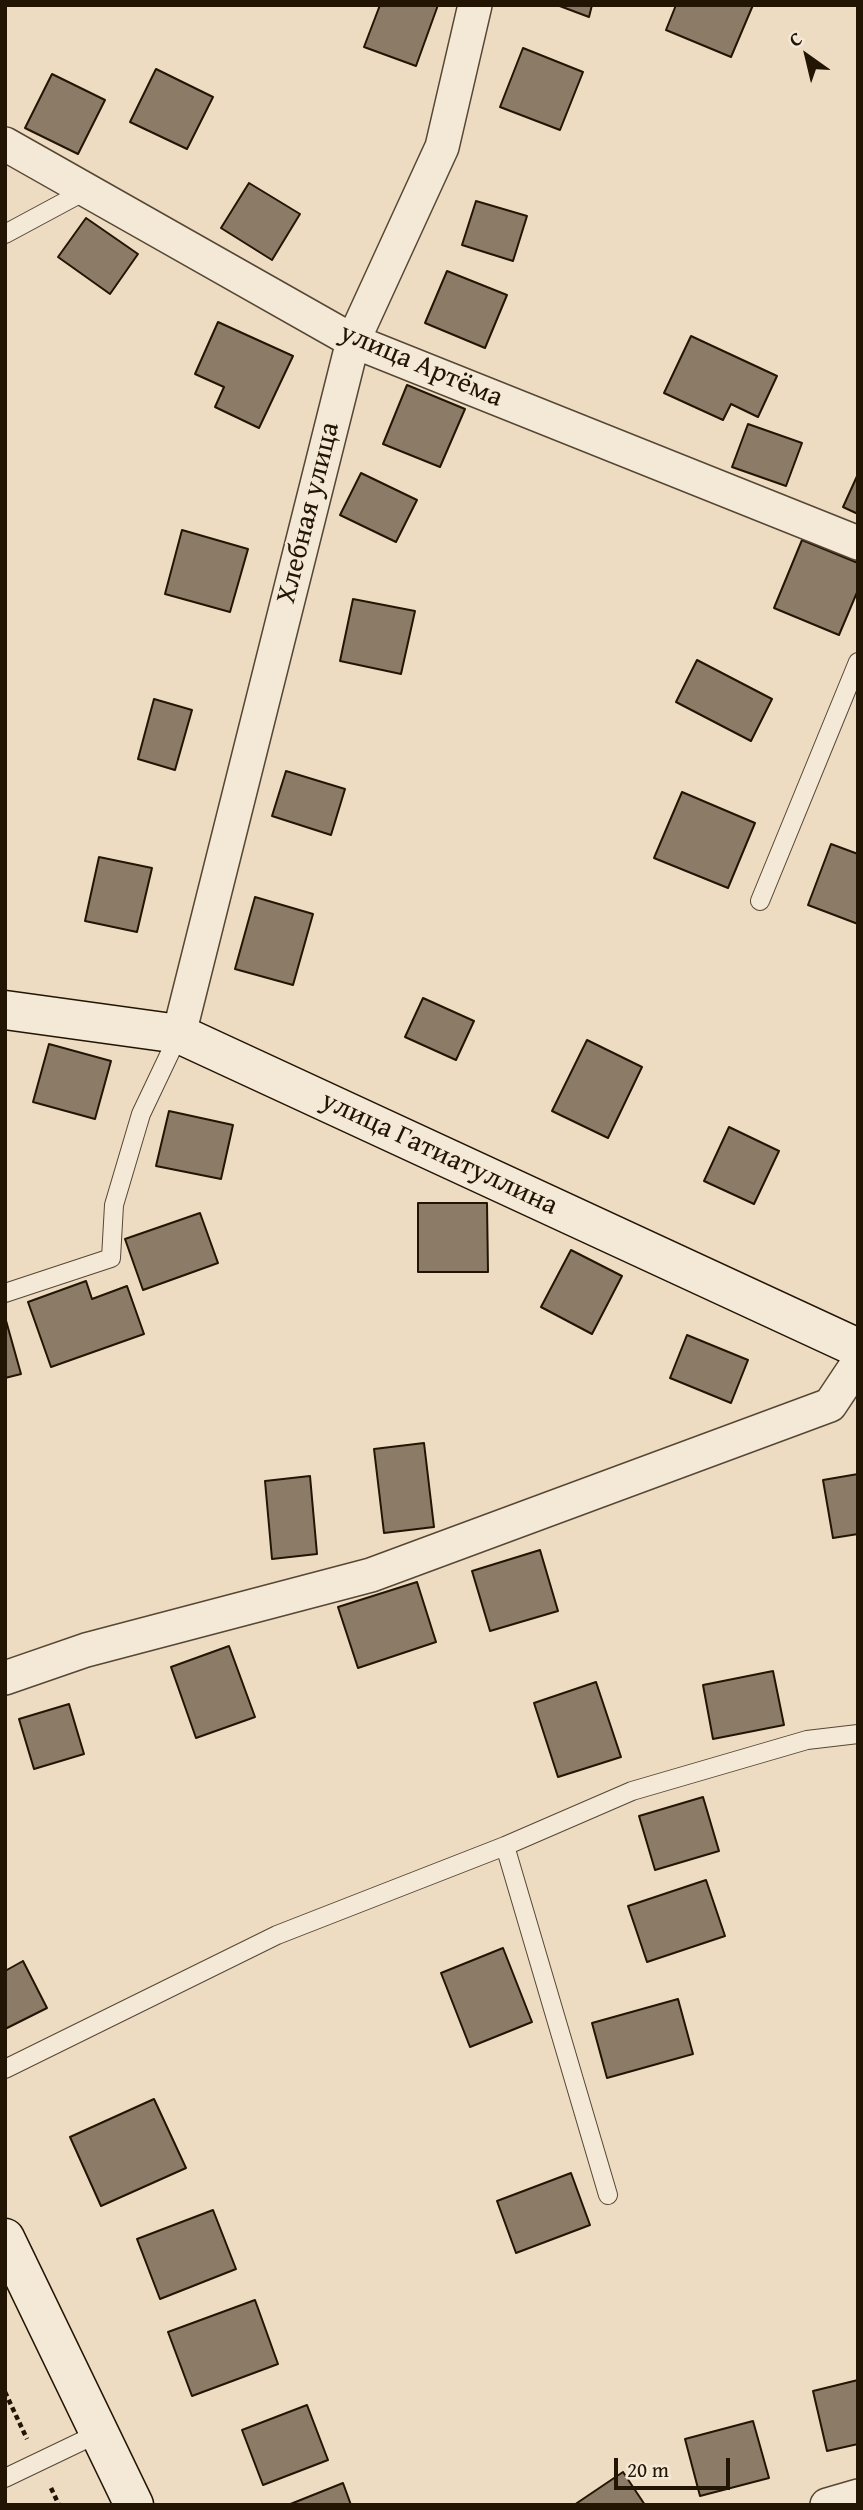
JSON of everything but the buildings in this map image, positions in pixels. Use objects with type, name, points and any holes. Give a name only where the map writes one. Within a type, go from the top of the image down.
[{"type":"street","name":"Хлебная улица","points":[[179,1034],[352,341],[442,147],[475,5]]},
{"type":"street","name":"улица Артёма","points":[[5,144],[352,341],[858,543]]},
{"type":"street","name":"улица Гатиатуллина","points":[[5,1010],[179,1034],[858,1348]]},
{"type":"street","points":[[5,1678],[86,1650],[371,1576],[830,1405],[858,1363]]},
{"type":"street","points":[[5,2238],[134,2505]]},
{"type":"street","points":[[827,2505],[858,2496]]},
{"type":"lane","points":[[5,233],[85,191]]},
{"type":"lane","points":[[760,901],[858,662]]},
{"type":"lane","points":[[5,1293],[110,1258],[114,1205],[137,1127],[179,1034]]},
{"type":"lane","points":[[5,2069],[277,1935],[505,1846],[632,1791],[807,1740],[858,1734]]},
{"type":"lane","points":[[505,1846],[608,2195]]},
{"type":"lane","points":[[5,2478],[99,2433]]}]
